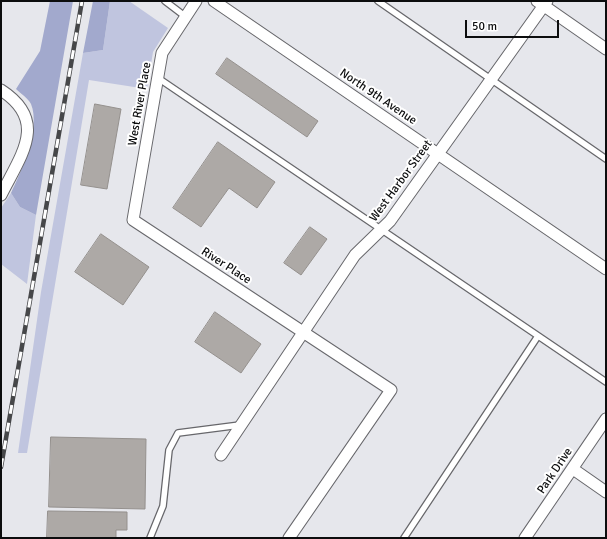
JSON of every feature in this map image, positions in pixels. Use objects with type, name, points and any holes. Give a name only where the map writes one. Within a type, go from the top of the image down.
[{"type":"street","name":"West River Place","points":[[133,220],[162,53],[196,1]]},
{"type":"street","name":"North 9th Avenue","points":[[214,1],[606,269]]},
{"type":"street","name":"West Harbor Street","points":[[222,455],[355,255],[390,221],[491,79],[542,3]]},
{"type":"street","points":[[542,3],[606,49]]},
{"type":"street","points":[[1,90],[17,102],[24,112],[28,122],[27,136],[21,155],[1,195]]},
{"type":"street","name":"River Place","points":[[133,220],[391,390],[289,538]]},
{"type":"street","name":"Park Drive","points":[[525,538],[606,419]]},
{"type":"street","points":[[573,469],[606,492]]},
{"type":"lane","points":[[165,1],[186,17]]},
{"type":"lane","points":[[378,1],[606,159]]},
{"type":"lane","points":[[158,78],[606,382]]},
{"type":"lane","points":[[404,538],[538,336]]},
{"type":"lane","points":[[150,538],[163,506],[169,450],[178,433],[242,424]]},
{"type":"shaded area","points":[[50,1],[73,1],[36,215],[20,207],[11,193],[20,174],[32,137],[34,125],[30,102],[16,89],[40,51]]},
{"type":"shaded area","points":[[93,1],[110,1],[103,50],[83,53]]},
{"type":"shaded area","points":[[110,1],[129,1],[168,28],[153,52],[147,89],[89,80],[27,453],[18,453],[41,292],[83,53],[103,50]]},
{"type":"shaded area","points":[[11,193],[20,207],[36,215],[27,284],[1,264],[1,208]]},
{"type":"building","points":[[227,58],[318,121],[307,137],[216,74]]},
{"type":"building","points":[[95,104],[121,109],[107,189],[81,185]]},
{"type":"building","points":[[218,142],[275,182],[257,208],[229,188],[201,227],[173,208]]},
{"type":"building","points":[[310,227],[327,239],[301,275],[284,263]]},
{"type":"building","points":[[101,234],[149,267],[123,305],[75,272]]},
{"type":"building","points":[[215,312],[261,344],[241,373],[195,342]]},
{"type":"building","points":[[51,437],[146,439],[145,509],[49,507]]},
{"type":"building","points":[[48,511],[127,512],[127,530],[116,530],[116,538],[47,538]]},
{"type":"railway","points":[[1,467],[82,1]]}]
